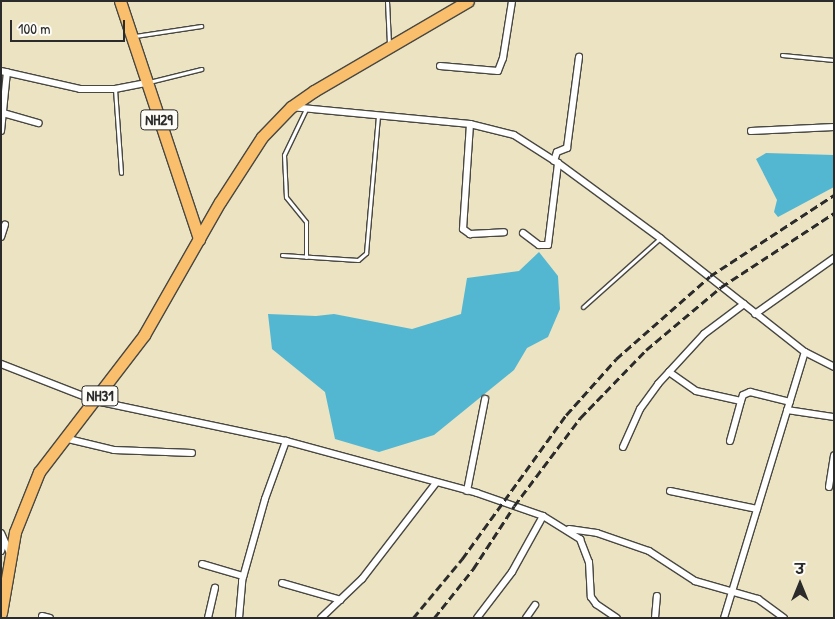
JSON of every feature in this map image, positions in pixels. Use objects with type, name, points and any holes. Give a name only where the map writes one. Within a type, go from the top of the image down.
[{"type":"highway","name":"NH29","points":[[120,1],[199,239]]},
{"type":"highway","name":"NH31","points":[[1,613],[6,553],[28,493],[64,438],[96,401],[144,335],[199,239],[262,137],[291,107],[390,46],[450,6],[468,1]]},
{"type":"street","points":[[440,66],[498,71],[503,58],[512,1]]},
{"type":"street","points":[[523,233],[538,245],[548,245],[557,152],[567,148],[579,57]]},
{"type":"street","points":[[1,131],[4,72],[80,89],[115,89],[146,83]]},
{"type":"street","points":[[291,107],[470,124],[514,135],[556,162],[660,238],[805,352],[834,368]]},
{"type":"street","points":[[3,108],[39,123]]},
{"type":"street","points":[[470,124],[463,229],[470,234],[504,232]]},
{"type":"street","points":[[751,131],[834,127]]},
{"type":"street","points":[[1,237],[4,224]]},
{"type":"street","points":[[756,314],[834,258]]},
{"type":"street","points":[[623,447],[640,409],[669,372],[704,334],[744,304]]},
{"type":"street","points":[[724,618],[805,352]]},
{"type":"street","points":[[1,364],[96,401],[286,441],[467,491],[543,516],[568,529],[580,539],[587,551],[591,597],[596,604],[617,618]]},
{"type":"street","points":[[669,372],[696,391],[741,401]]},
{"type":"street","points":[[730,441],[743,395],[750,392],[790,402]]},
{"type":"street","points":[[467,491],[485,399]]},
{"type":"street","points":[[787,410],[834,416]]},
{"type":"street","points":[[64,438],[114,450],[192,453]]},
{"type":"street","points":[[239,618],[243,576],[265,499],[286,441]]},
{"type":"street","points":[[829,487],[834,455]]},
{"type":"street","points":[[321,618],[341,600],[381,557],[436,482]]},
{"type":"street","points":[[670,491],[757,509]]},
{"type":"street","points":[[477,618],[512,572],[543,516]]},
{"type":"street","points":[[568,529],[598,533],[650,551],[686,577],[766,603],[784,618]]},
{"type":"street","points":[[1,534],[6,553]]},
{"type":"street","points":[[4,541],[6,553]]},
{"type":"street","points":[[202,564],[243,576]]},
{"type":"street","points":[[282,583],[341,600]]},
{"type":"street","points":[[208,618],[215,588]]},
{"type":"street","points":[[655,618],[657,596]]},
{"type":"street","points":[[526,618],[534,605]]},
{"type":"street","points":[[42,616],[50,618]]},
{"type":"lane","points":[[387,1],[390,46]]},
{"type":"lane","points":[[132,36],[202,26]]},
{"type":"lane","points":[[782,55],[834,60]]},
{"type":"lane","points":[[146,83],[202,69]]},
{"type":"lane","points":[[115,89],[121,173]]},
{"type":"lane","points":[[306,109],[284,155],[286,197],[306,222],[306,256]]},
{"type":"lane","points":[[282,255],[358,260],[366,254],[378,116]]},
{"type":"lane","points":[[583,306],[660,238]]},
{"type":"water","points":[[766,153],[834,155],[834,187],[778,217],[774,212],[777,200],[756,159]]},
{"type":"water","points":[[539,252],[558,276],[560,309],[548,337],[527,348],[514,370],[434,435],[379,452],[335,439],[325,392],[272,349],[268,314],[316,316],[334,314],[412,329],[461,314],[467,278],[519,271]]},
{"type":"railway","points":[[413,618],[462,559],[566,415],[616,359],[710,276],[834,195]]},
{"type":"railway","points":[[434,618],[473,569],[514,506],[580,418],[646,350],[721,287],[834,213]]}]
